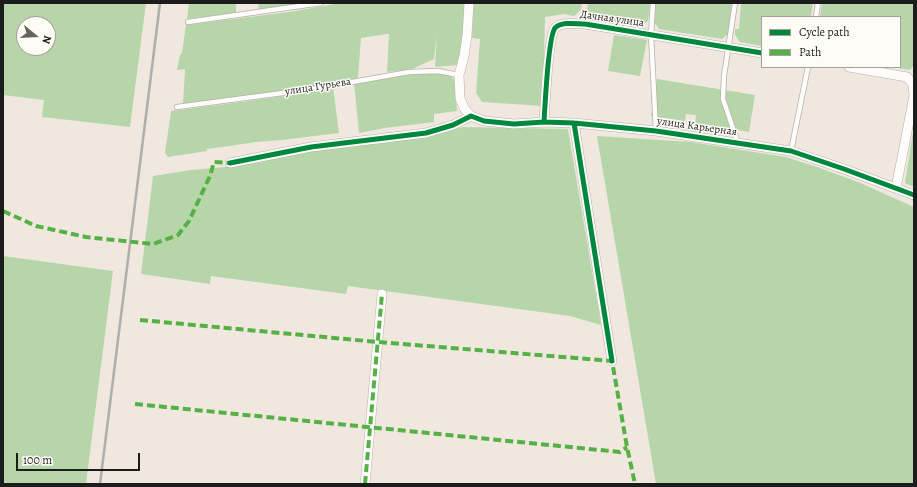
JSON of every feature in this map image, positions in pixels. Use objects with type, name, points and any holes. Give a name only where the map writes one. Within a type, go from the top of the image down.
[{"type":"street","points":[[230,163],[311,147],[426,133],[452,125],[470,116],[464,108],[460,98],[459,75],[467,36],[469,3]]},
{"type":"street","name":"Дачная улица","points":[[544,122],[552,35],[555,28],[561,24],[585,24],[761,53]]},
{"type":"street","points":[[855,68],[906,77],[913,84],[914,96],[896,188]]},
{"type":"street","name":"улица Карьерная","points":[[470,116],[484,121],[514,124],[544,122],[574,123],[656,131],[791,151],[914,195]]},
{"type":"street","points":[[574,123],[612,361]]},
{"type":"street","points":[[365,484],[382,294]]},
{"type":"lane","points":[[188,22],[321,3]]},
{"type":"lane","points":[[654,3],[651,35],[656,131]]},
{"type":"lane","points":[[735,3],[724,76],[723,99],[738,142]]},
{"type":"lane","points":[[816,16],[818,3]]},
{"type":"lane","points":[[791,151],[808,68]]},
{"type":"lane","name":"улица Гурьева","points":[[177,107],[306,90],[409,72],[438,71],[459,75]]},
{"type":"green space","points":[[3,3],[146,3],[130,127],[42,117],[44,100],[3,95]]},
{"type":"green space","points":[[189,3],[236,3],[236,13],[187,19]]},
{"type":"green space","points":[[258,3],[305,3],[259,10]]},
{"type":"green space","points":[[341,3],[465,3],[463,39],[459,65],[435,67],[437,35],[434,59],[412,69],[387,72],[389,34],[387,34],[361,38],[358,78],[305,88],[183,104],[185,69],[177,70],[180,55],[182,53],[186,25],[289,12]]},
{"type":"green space","points":[[474,3],[582,3],[581,10],[574,16],[564,14],[545,17],[543,106],[482,102],[476,93],[480,39],[472,38]]},
{"type":"green space","points":[[588,3],[650,3],[648,21],[641,26],[592,18],[587,11]]},
{"type":"green space","points":[[656,3],[732,3],[728,34],[722,39],[659,29],[654,22]]},
{"type":"green space","points":[[739,3],[813,3],[811,16],[761,16],[761,46],[740,42],[735,35],[735,29],[739,29],[741,4]]},
{"type":"green space","points":[[822,3],[914,3],[914,65],[910,70],[897,68],[901,68],[901,16],[820,16]]},
{"type":"green space","points":[[614,35],[647,40],[640,76],[608,71]]},
{"type":"green space","points":[[429,73],[448,74],[454,79],[457,111],[434,114],[434,122],[359,133],[354,83],[380,78]]},
{"type":"green space","points":[[657,79],[755,95],[749,132],[695,123],[696,115],[686,114],[685,121],[651,116]]},
{"type":"green space","points":[[333,87],[339,133],[256,142],[207,149],[207,151],[168,157],[165,153],[171,111],[273,98]]},
{"type":"green space","points":[[914,126],[914,187],[905,183]]},
{"type":"green space","points":[[463,127],[568,129],[601,325],[570,316],[348,286],[346,294],[211,276],[210,284],[141,274],[153,176],[191,170],[238,166],[310,151],[429,137]]},
{"type":"green space","points":[[597,136],[691,142],[786,157],[858,182],[914,207],[914,484],[656,484]]},
{"type":"green space","points":[[3,256],[113,271],[86,484],[3,484]]},
{"type":"railway","points":[[100,484],[160,3]]},
{"type":"marked path","points":[[3,211],[36,226],[86,237],[153,244],[178,235],[189,221],[210,176],[214,162],[230,163]]},
{"type":"marked path","points":[[365,484],[382,294]]},
{"type":"marked path","points":[[140,320],[378,342],[612,361],[635,484]]},
{"type":"marked path","points":[[135,404],[620,452],[627,447]]},
{"type":"cycle path","points":[[544,122],[550,44],[555,28],[561,24],[585,24],[761,53]]},
{"type":"cycle path","points":[[230,163],[311,147],[426,133],[453,125],[471,116],[484,121],[514,124],[544,122],[574,123],[656,131],[791,151],[914,195]]},
{"type":"cycle path","points":[[574,123],[612,361]]}]
